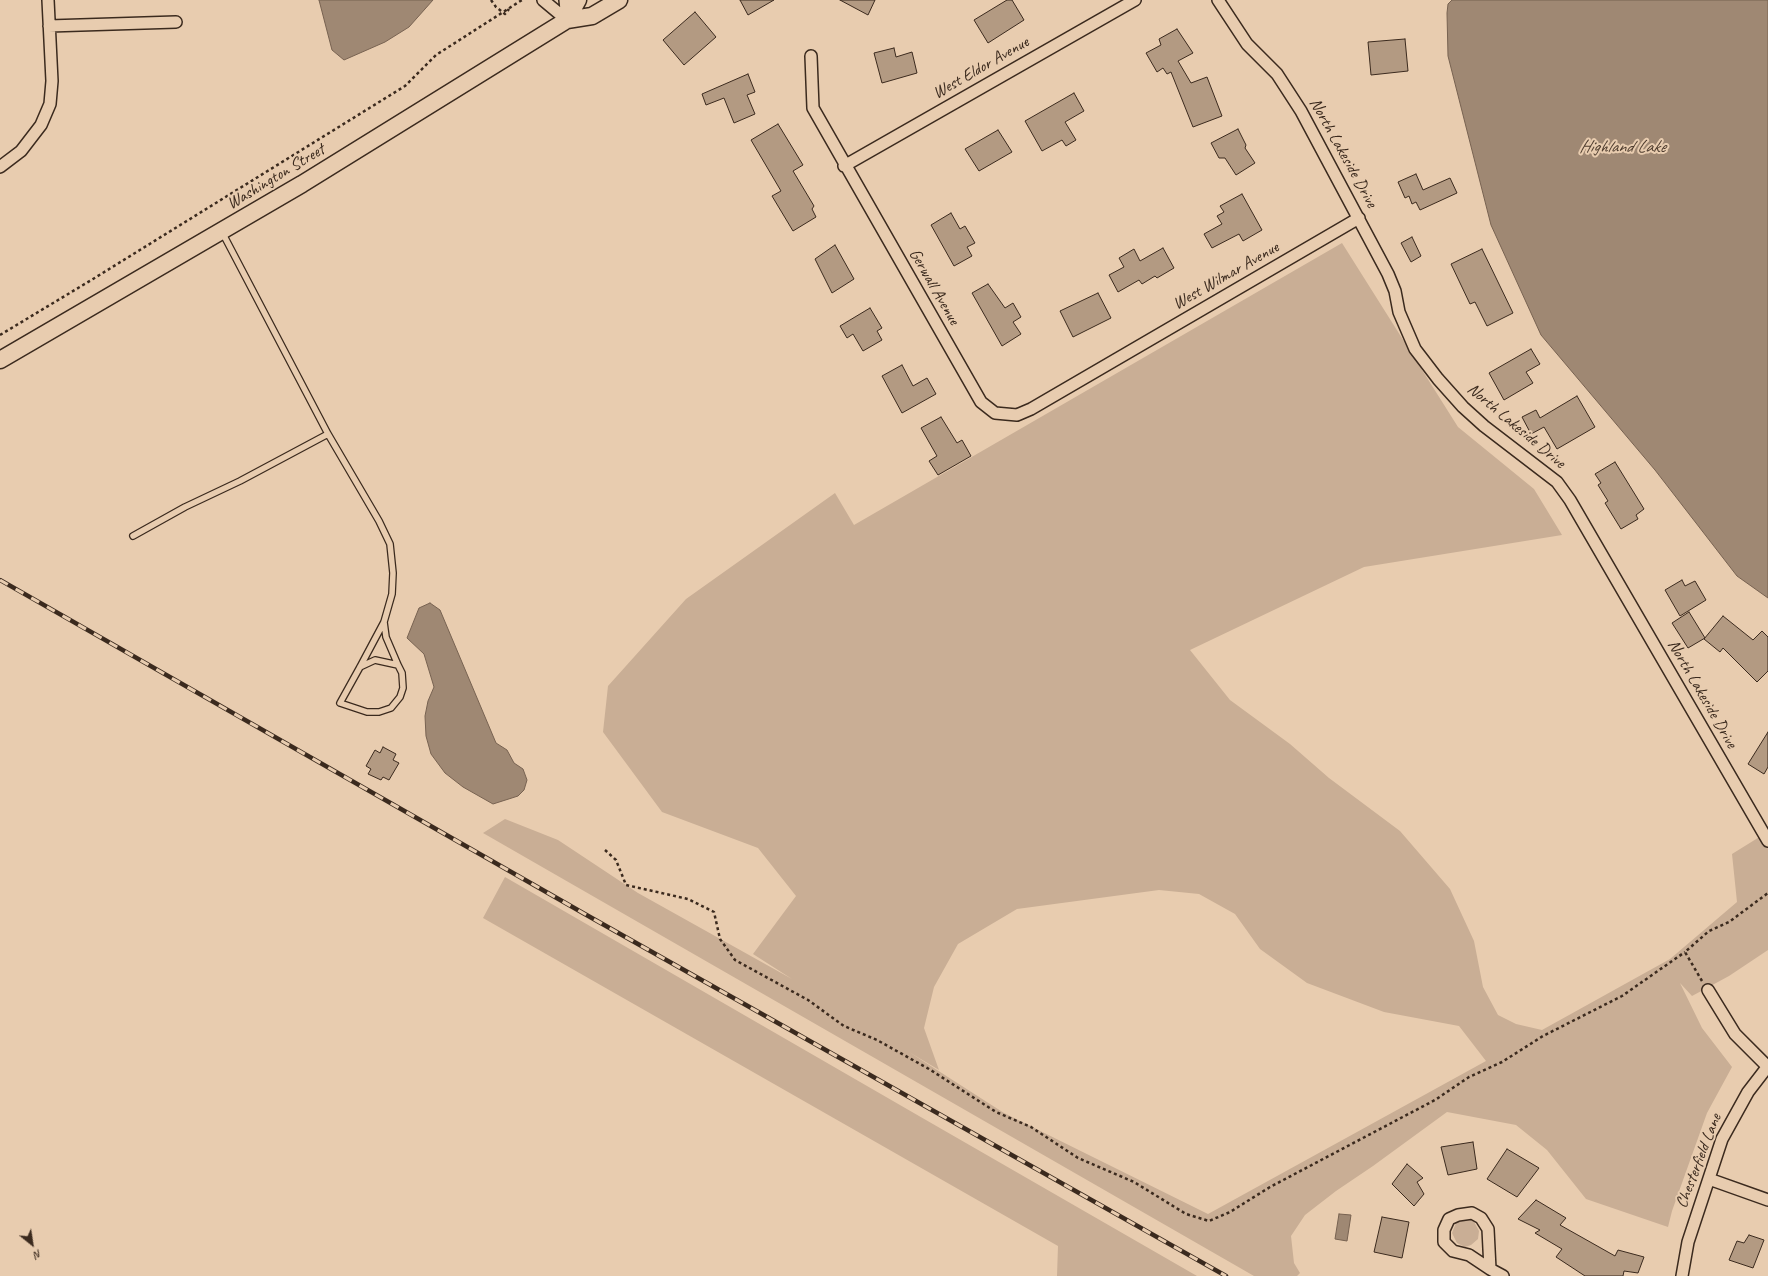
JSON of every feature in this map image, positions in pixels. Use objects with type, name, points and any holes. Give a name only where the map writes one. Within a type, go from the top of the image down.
[{"type":"main road","name":"Washington Street","points":[[567,20],[578,0]]},
{"type":"main road","name":"Washington Street","points":[[0,360],[302,184],[567,20],[592,16],[619,0]]},
{"type":"street","points":[[0,167],[21,151],[41,125],[50,104],[52,82],[48,0]]},
{"type":"street","points":[[543,0],[567,20]]},
{"type":"street","points":[[565,0],[567,20]]},
{"type":"street","name":"West Eldor Avenue","points":[[844,166],[1135,0]]},
{"type":"street","name":"North Lakeside Drive","points":[[1218,0],[1247,44],[1277,74],[1301,111],[1388,274],[1399,312],[1415,349],[1438,379],[1463,407],[1484,426],[1557,482],[1570,500],[1768,841]]},
{"type":"street","points":[[50,26],[176,22]]},
{"type":"street","name":"Gerwall Avenue","points":[[811,56],[813,108],[844,166],[981,402],[995,414],[1017,415],[1031,410],[1109,364]]},
{"type":"street","name":"West Wilmar Avenue","points":[[1109,364],[1359,218]]},
{"type":"street","points":[[1708,990],[1735,1034],[1768,1066]]},
{"type":"street","name":"Chesterfield Lane","points":[[1682,1276],[1688,1242],[1722,1139],[1748,1092],[1768,1066]]},
{"type":"street","points":[[1709,1179],[1768,1200]]},
{"type":"street","points":[[1490,1269],[1488,1229],[1481,1218],[1472,1213],[1458,1215],[1449,1219],[1444,1230],[1444,1242],[1453,1251],[1469,1255],[1490,1269],[1503,1276]]},
{"type":"lane","points":[[221,231],[328,434],[379,521],[390,544],[393,573],[392,594],[384,622],[340,703],[367,712],[379,712],[391,708],[400,697],[403,688],[402,674],[386,637],[384,622]]},
{"type":"lane","points":[[133,536],[185,507],[240,481],[328,434]]},
{"type":"lane","points":[[360,667],[374,660],[398,664]]},
{"type":"path","points":[[491,0],[496,7],[503,12]]},
{"type":"path","points":[[0,335],[405,86],[436,54],[503,12],[505,14],[515,4],[522,0]]},
{"type":"path","points":[[605,850],[616,860],[626,885],[688,899],[714,912],[720,939],[735,960],[808,1000],[844,1026],[877,1040],[929,1068],[996,1112],[1032,1127],[1078,1158],[1134,1182],[1186,1214],[1208,1221],[1230,1212],[1270,1187],[1435,1100],[1469,1077],[1502,1062],[1543,1036],[1622,996],[1685,952],[1709,931],[1729,922],[1768,893]]},
{"type":"path","points":[[1685,952],[1708,990]]},
{"type":"shaded area","points":[[1342,243],[1458,427],[1534,489],[1562,535],[1364,567],[1190,650],[1230,700],[1290,744],[1329,778],[1400,831],[1450,889],[1474,941],[1483,987],[1498,1015],[1516,1024],[1542,1030],[1670,959],[1737,902],[1732,854],[1761,836],[1768,847],[1768,950],[1729,976],[1692,996],[1680,983],[1702,1028],[1732,1067],[1707,1113],[1672,1211],[1668,1227],[1586,1199],[1547,1150],[1516,1125],[1447,1112],[1336,1191],[1305,1215],[1291,1236],[1294,1263],[1300,1273],[1297,1276],[1254,1276],[483,833],[505,819],[558,840],[638,893],[792,979],[753,954],[796,896],[758,848],[662,812],[603,732],[608,686],[686,599],[835,493],[854,525]],"holes":[[[1159,890],[1199,894],[1235,914],[1260,949],[1307,983],[1384,1012],[1459,1026],[1486,1061],[1208,1214],[1004,1113],[909,1052],[939,1070],[924,1028],[934,987],[958,944],[1017,909]]]},
{"type":"shaded area","points":[[505,877],[1197,1276],[1057,1276],[1058,1246],[483,918]]},
{"type":"shaded area","points":[[1472,1218],[1479,1231],[1478,1239],[1471,1245],[1465,1247],[1457,1243],[1452,1233],[1456,1223],[1461,1220]]},
{"type":"water","points":[[319,0],[433,0],[409,27],[385,42],[344,60],[332,50]]},
{"type":"water","name":"Highland Lake","points":[[1452,0],[1768,0],[1768,598],[1737,576],[1655,470],[1541,335],[1491,225],[1448,56],[1447,13],[1448,4]]},
{"type":"water","points":[[430,603],[440,610],[496,743],[507,750],[514,763],[523,769],[527,780],[524,790],[518,796],[493,804],[463,787],[445,773],[431,754],[426,736],[425,716],[428,701],[434,687],[424,654],[407,638],[419,608]]},
{"type":"water","points":[[1339,1214],[1351,1215],[1347,1241],[1335,1239]]},
{"type":"building","points":[[740,0],[774,0],[748,15]]},
{"type":"building","points":[[840,0],[875,0],[868,15]]},
{"type":"building","points":[[1007,0],[1012,0],[1024,20],[988,43],[974,20]]},
{"type":"building","points":[[695,12],[716,37],[684,65],[663,40]]},
{"type":"building","points":[[1177,29],[1193,53],[1178,61],[1191,83],[1207,77],[1222,116],[1193,127],[1171,72],[1167,74],[1163,68],[1157,72],[1146,53],[1161,45],[1159,39]]},
{"type":"building","points":[[1405,39],[1408,71],[1371,75],[1368,42]]},
{"type":"building","points":[[894,48],[896,57],[912,52],[917,73],[882,83],[874,53]]},
{"type":"building","points":[[748,74],[755,92],[747,95],[755,114],[734,123],[724,98],[706,105],[702,94]]},
{"type":"building","points":[[1074,93],[1084,111],[1065,122],[1076,140],[1066,146],[1062,140],[1042,151],[1025,121]]},
{"type":"building","points":[[778,124],[803,165],[793,171],[814,206],[812,209],[816,217],[793,231],[772,196],[781,191],[751,140]]},
{"type":"building","points":[[1238,129],[1246,145],[1245,148],[1255,163],[1236,175],[1225,158],[1219,158],[1211,143]]},
{"type":"building","points":[[998,130],[1012,152],[979,171],[965,149]]},
{"type":"building","points":[[1416,174],[1423,190],[1450,178],[1457,193],[1420,210],[1416,202],[1412,204],[1409,196],[1405,198],[1398,182]]},
{"type":"building","points":[[1242,194],[1262,230],[1243,241],[1239,234],[1212,248],[1204,234],[1222,224],[1217,216],[1224,212],[1220,206]]},
{"type":"building","points":[[951,213],[960,229],[965,226],[975,243],[967,247],[972,256],[954,266],[931,225]]},
{"type":"building","points":[[1412,237],[1421,256],[1411,262],[1401,243]]},
{"type":"building","points":[[835,245],[854,279],[832,293],[815,259]]},
{"type":"building","points":[[1163,248],[1174,268],[1157,278],[1155,276],[1142,284],[1139,280],[1118,292],[1109,275],[1124,267],[1119,258],[1134,249],[1140,261]]},
{"type":"building","points":[[1482,249],[1513,313],[1487,326],[1475,302],[1470,304],[1451,264]]},
{"type":"building","points":[[988,284],[1005,308],[1013,303],[1021,317],[1013,322],[1021,334],[1002,346],[972,293]]},
{"type":"building","points":[[1098,293],[1111,318],[1073,337],[1060,311]]},
{"type":"building","points":[[870,308],[882,328],[877,331],[882,340],[863,351],[853,334],[847,338],[840,326]]},
{"type":"building","points":[[1531,349],[1540,364],[1526,372],[1533,383],[1504,400],[1489,373]]},
{"type":"building","points":[[902,365],[913,386],[927,378],[936,394],[902,413],[882,376]]},
{"type":"building","points":[[1577,396],[1595,427],[1557,449],[1544,427],[1531,434],[1522,417],[1536,410],[1540,418]]},
{"type":"building","points":[[941,417],[957,443],[962,440],[971,456],[938,475],[929,461],[937,456],[921,428]]},
{"type":"building","points":[[1615,462],[1644,509],[1636,515],[1638,519],[1621,529],[1605,503],[1608,501],[1598,485],[1601,483],[1595,474]]},
{"type":"building","points":[[1682,580],[1685,586],[1695,581],[1706,600],[1680,616],[1665,590]]},
{"type":"building","points":[[1689,612],[1705,638],[1688,648],[1672,623]]},
{"type":"building","points":[[1723,616],[1753,640],[1762,631],[1768,637],[1768,671],[1757,682],[1723,648],[1720,652],[1704,639]]},
{"type":"building","points":[[1768,732],[1768,767],[1764,774],[1748,764]]},
{"type":"building","points":[[383,747],[396,754],[393,760],[399,763],[389,780],[383,777],[381,780],[368,774],[371,769],[366,766],[375,750],[380,753]]},
{"type":"building","points":[[1473,1142],[1477,1169],[1448,1175],[1441,1147]]},
{"type":"building","points":[[1507,1149],[1539,1168],[1517,1197],[1487,1179]]},
{"type":"building","points":[[1407,1164],[1423,1178],[1417,1182],[1424,1194],[1414,1206],[1392,1184]]},
{"type":"building","points":[[1536,1200],[1566,1218],[1560,1225],[1615,1256],[1618,1250],[1644,1257],[1638,1273],[1624,1271],[1623,1276],[1585,1276],[1556,1257],[1562,1249],[1535,1233],[1540,1230],[1518,1219]]},
{"type":"building","points":[[1382,1217],[1409,1222],[1402,1258],[1374,1252]]},
{"type":"building","points":[[1749,1235],[1764,1240],[1753,1268],[1729,1260],[1737,1241],[1744,1243]]},
{"type":"railway","points":[[0,580],[583,913],[1226,1276]]}]
